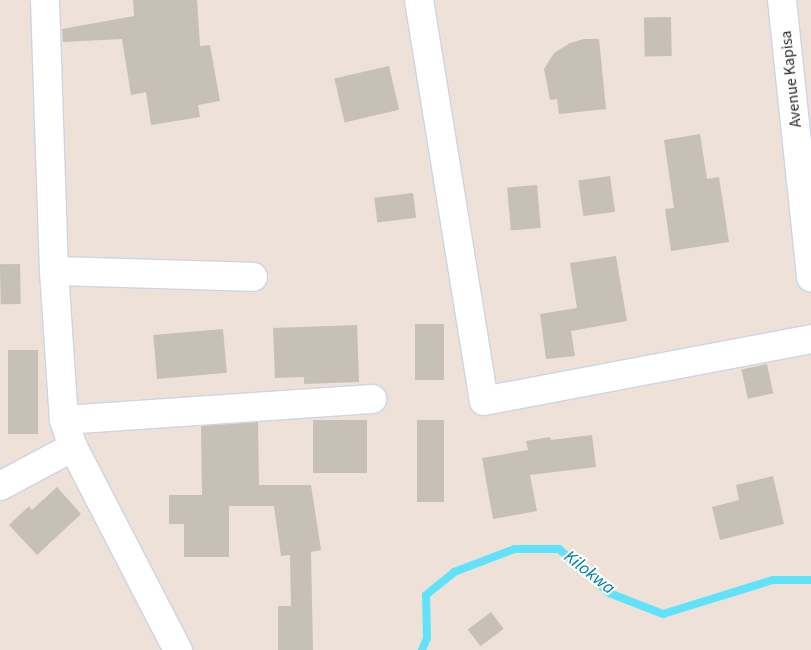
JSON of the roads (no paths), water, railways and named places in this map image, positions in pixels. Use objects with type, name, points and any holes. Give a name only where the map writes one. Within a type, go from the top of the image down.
[{"type":"street","points":[[45,0],[54,271],[64,420],[73,447],[178,650]]},
{"type":"street","points":[[419,0],[484,401],[811,339]]},
{"type":"street","name":"Avenue Kapisa","points":[[782,0],[811,277]]},
{"type":"street","points":[[54,271],[253,277]]},
{"type":"street","points":[[64,420],[372,399]]},
{"type":"street","points":[[0,486],[73,447]]},
{"type":"waterway","name":"Kilokwa","points":[[422,650],[427,638],[426,595],[454,572],[515,549],[559,549],[609,593],[663,614],[773,580],[811,580]]}]
